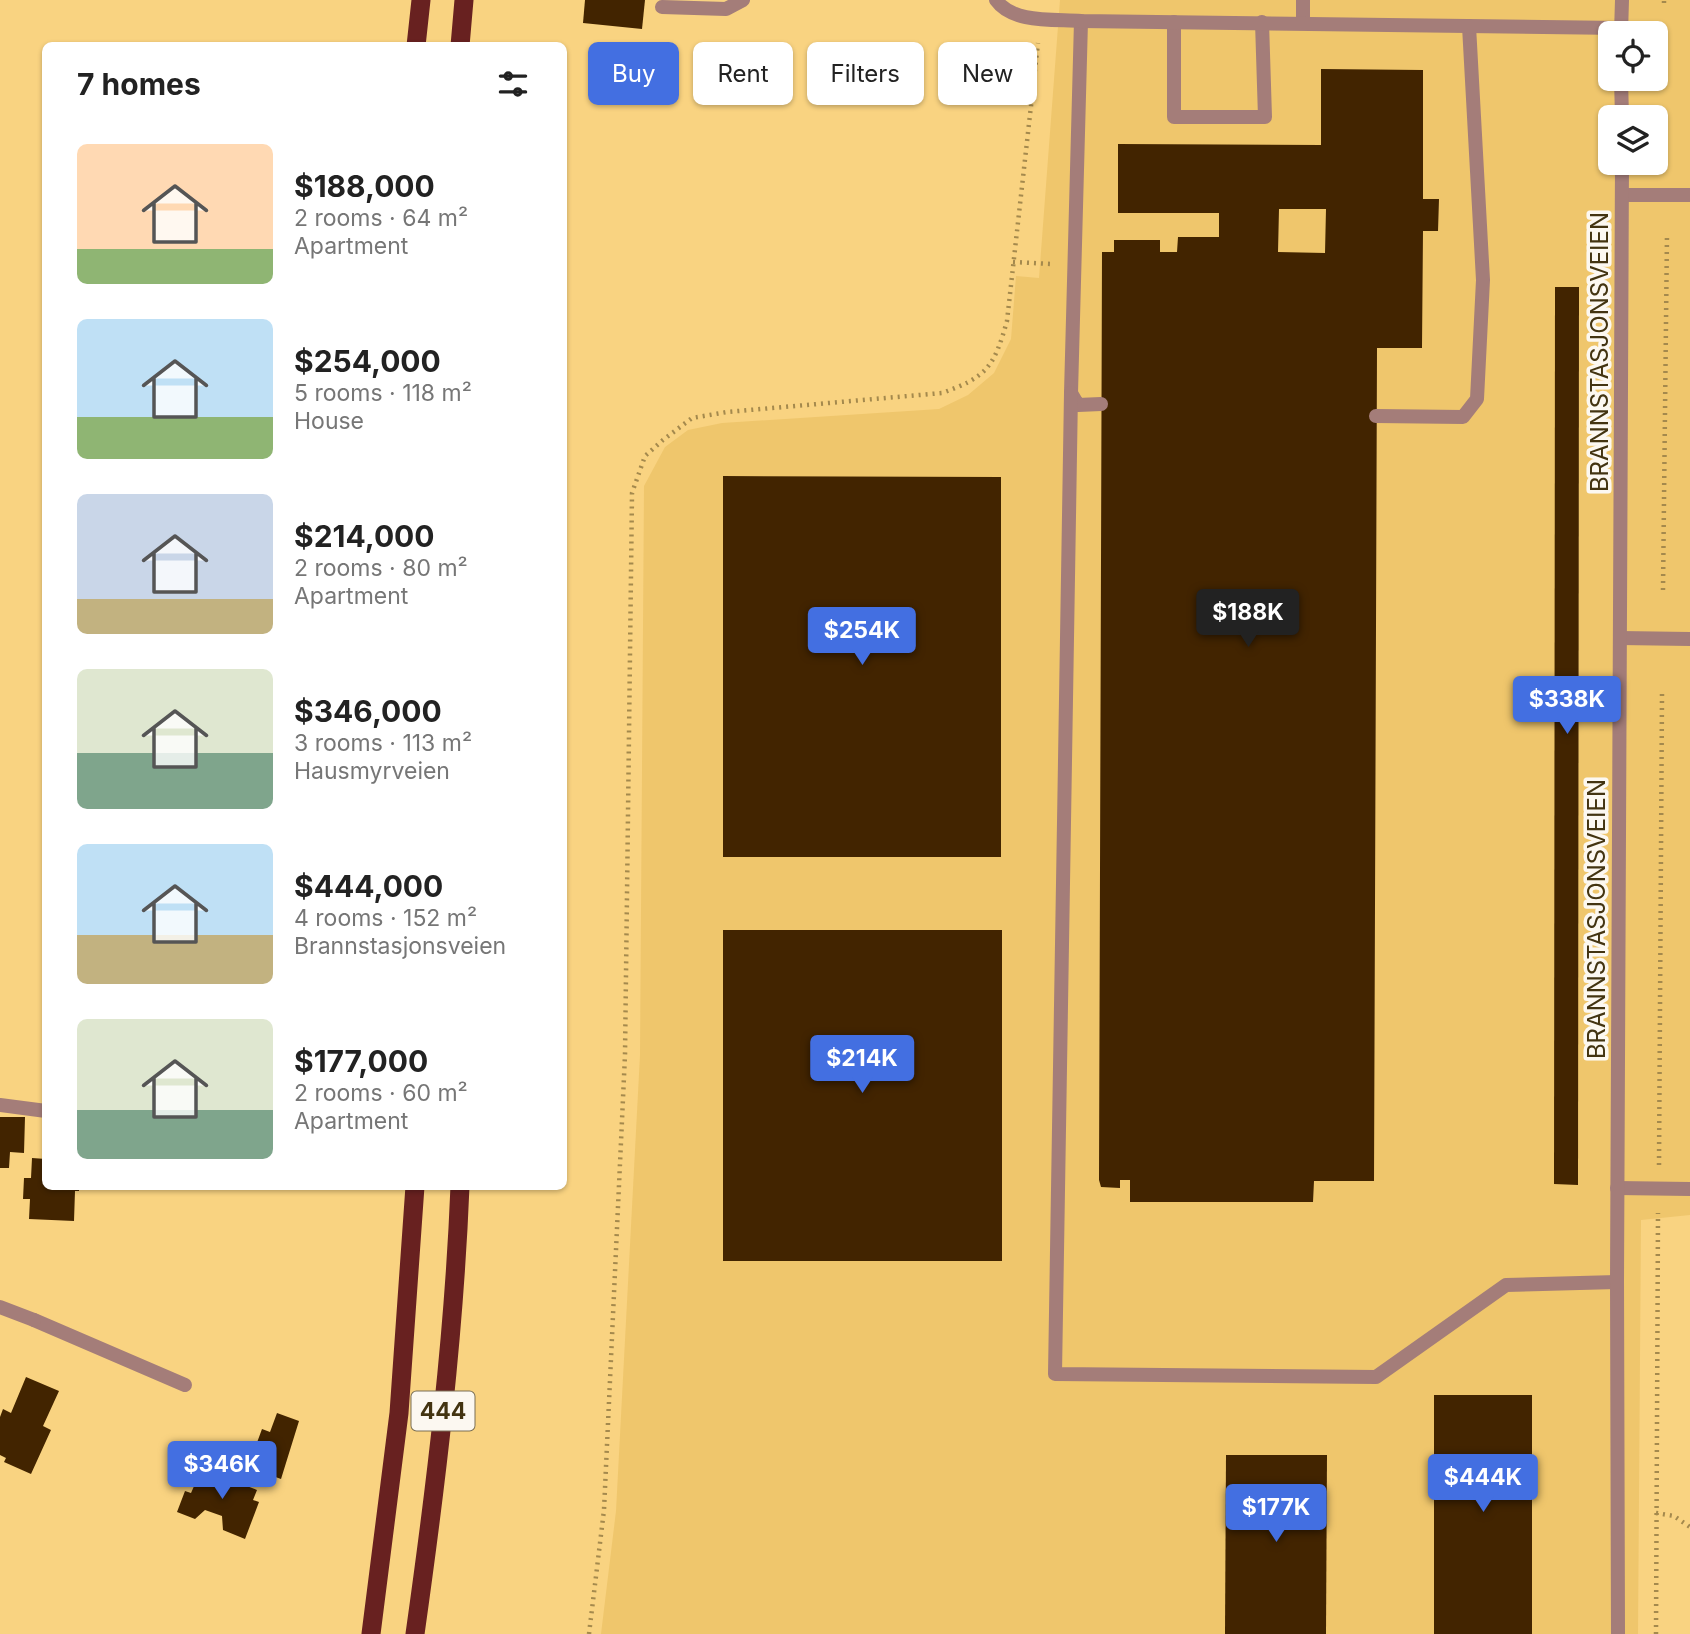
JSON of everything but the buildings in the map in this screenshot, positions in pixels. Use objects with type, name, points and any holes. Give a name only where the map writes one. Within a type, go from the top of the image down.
[{"type":"highway","points":[[416,42],[421,0]]},
{"type":"highway","points":[[460,42],[464,0]]},
{"type":"highway","name":"444","points":[[372,1634],[399,1413],[415,1190]]},
{"type":"highway","name":"444","points":[[415,1634],[439,1461],[457,1262],[460,1190]]},
{"type":"street","points":[[662,6],[726,9],[743,0]]},
{"type":"street","points":[[996,0],[1001,7],[1019,16],[1041,19],[1303,22],[1598,30]]},
{"type":"street","points":[[1303,0],[1303,22]]},
{"type":"street","points":[[1621,21],[1622,0]]},
{"type":"street","points":[[1081,21],[1071,393],[1055,1374],[1376,1377],[1506,1285],[1617,1282]]},
{"type":"street","points":[[1174,22],[1174,117],[1265,117],[1262,22]]},
{"type":"street","points":[[1376,416],[1463,418],[1477,398],[1483,280],[1469,26]]},
{"type":"street","name":"BRANNSTASJONSVEIEN","points":[[1618,1634],[1617,1188],[1622,175]]},
{"type":"street","points":[[1622,195],[1690,195]]},
{"type":"street","points":[[1071,393],[1078,405],[1101,404]]},
{"type":"street","points":[[1620,638],[1690,639]]},
{"type":"street","points":[[0,1105],[42,1110]]},
{"type":"street","points":[[1617,1188],[1690,1189]]},
{"type":"street","points":[[0,1307],[185,1385]]},
{"type":"path","points":[[589,1634],[604,1510],[625,1069],[632,493],[645,456],[692,418],[727,412],[942,393],[973,382],[997,355],[1007,321],[1041,19]]},
{"type":"path","points":[[1663,590],[1667,234]]},
{"type":"path","points":[[1013,261],[1074,266]]},
{"type":"path","points":[[1656,1513],[1674,1516],[1690,1527]]},
{"type":"shaded area","points":[[1060,0],[1690,0],[1690,1215],[1641,1220],[1638,1634],[601,1634],[616,1511],[640,1055],[644,486],[665,447],[688,430],[722,423],[939,409],[968,395],[994,373],[1011,339],[1016,276],[1039,278]]}]
